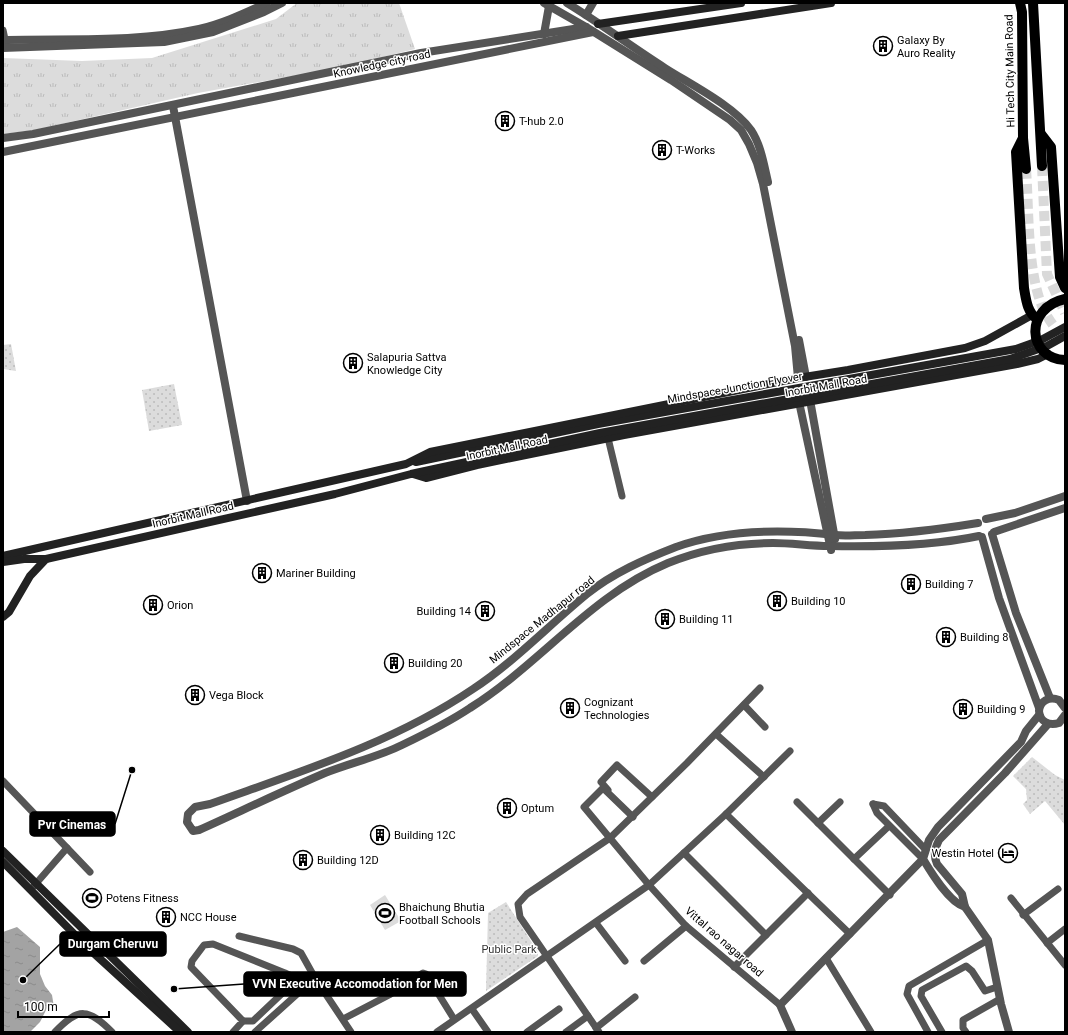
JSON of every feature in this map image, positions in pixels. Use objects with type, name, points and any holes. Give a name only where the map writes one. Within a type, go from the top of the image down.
[{"type":"main road","points":[[598,24],[741,3]]},
{"type":"main road","points":[[618,36],[831,3]]},
{"type":"main road","name":"Hi Tech City Main Road","points":[[1020,3],[1022,12],[1023,138],[1026,169]]},
{"type":"main road","points":[[1033,3],[1042,166]]},
{"type":"main road","points":[[688,11],[689,25]]},
{"type":"main road","points":[[1041,134],[1051,147],[1060,277],[1065,288]]},
{"type":"main road","points":[[1023,138],[1016,152],[1019,219],[1025,283],[1029,286],[1035,308],[1035,334],[1038,343],[1048,354],[1065,360]]},
{"type":"main road","points":[[1036,316],[1048,306],[1065,299]]},
{"type":"main road","name":"Inorbit Mall Road","points":[[3,556],[406,464],[430,452],[802,378],[965,348],[985,341],[1036,316]]},
{"type":"main road","name":"Mindspace Junction Flyover","points":[[406,464],[1009,350],[1036,342],[1065,327]]},
{"type":"main road","name":"Mindspace Junction Flyover","points":[[411,474],[599,428],[1010,359],[1047,346],[1065,336]]},
{"type":"main road","name":"Inorbit Mall Road","points":[[3,562],[24,559],[46,559],[338,493],[411,474],[426,478],[477,465],[608,438],[810,400],[1017,364],[1038,359],[1048,354]]},
{"type":"main road","points":[[907,359],[910,382]]},
{"type":"main road","points":[[659,407],[662,428]]},
{"type":"main road","points":[[3,617],[8,612],[35,568],[46,559]]},
{"type":"main road","points":[[3,851],[87,947],[180,1032]]},
{"type":"main road","points":[[3,862],[33,886],[188,1032]]},
{"type":"street","points":[[5,44],[178,33],[200,29],[219,23],[267,3]]},
{"type":"street","points":[[5,44],[164,42],[212,32],[264,12],[282,3]]},
{"type":"street","points":[[586,15],[593,3]]},
{"type":"street","points":[[544,34],[546,4],[696,92]]},
{"type":"street","points":[[572,4],[598,24],[618,36],[696,92],[740,130],[757,163],[793,325],[802,378]]},
{"type":"street","name":"Knowledge city road","points":[[3,138],[33,134],[173,106],[421,53],[544,34],[589,29]]},
{"type":"street","name":"Knowledge city road","points":[[3,152],[176,117],[589,29]]},
{"type":"street","points":[[3,30],[5,44]]},
{"type":"street","points":[[173,106],[247,501]]},
{"type":"street","points":[[810,400],[832,546]]},
{"type":"street","points":[[799,402],[831,534]]},
{"type":"street","points":[[608,438],[622,496]]},
{"type":"street","points":[[1065,496],[1015,513],[986,519],[978,523],[976,529],[980,536],[998,598],[1043,721],[1048,724],[1059,723],[1065,715]]},
{"type":"street","points":[[980,536],[984,538],[993,533],[1065,508]]},
{"type":"street","points":[[986,519],[994,524],[993,533],[1016,613],[1050,698]]},
{"type":"street","name":"Mindspace Madhapur road","points":[[978,523],[943,529],[883,534],[831,534],[786,531],[734,533],[679,546],[636,564],[588,593],[529,645],[472,690],[408,727],[322,763],[210,804],[195,807],[188,814],[187,822],[193,831],[200,830],[325,773],[401,746],[470,708],[499,689],[616,590],[667,563],[702,552],[735,546],[771,543],[832,546],[891,546],[960,540],[980,536]]},
{"type":"street","name":"Mindspace Madhapur road","points":[[588,593],[598,604]]},
{"type":"street","points":[[635,997],[598,1030],[520,917],[518,904],[527,894],[610,838],[716,734],[760,688]]},
{"type":"street","points":[[792,1032],[780,1005],[890,895],[923,859],[925,849],[934,832],[948,815],[1021,742],[1039,711],[1043,701],[1050,698],[1062,699],[1065,708]]},
{"type":"street","points":[[744,705],[765,727]]},
{"type":"street","points":[[1009,1032],[997,987],[988,940],[965,907],[962,894],[943,872],[935,859],[935,848],[939,840],[1006,774],[1048,724]]},
{"type":"street","points":[[716,734],[764,777]]},
{"type":"street","points":[[437,1032],[649,885],[726,814],[790,751]]},
{"type":"street","points":[[322,763],[325,773]]},
{"type":"street","points":[[633,816],[601,784],[616,766],[652,798]]},
{"type":"street","points":[[3,781],[90,872]]},
{"type":"street","name":"Vittal rao nagar road","points":[[633,816],[604,788],[584,807],[649,885],[686,926],[780,1005]]},
{"type":"street","points":[[797,802],[890,895]]},
{"type":"street","points":[[818,823],[840,802]]},
{"type":"street","points":[[925,849],[884,806],[873,804],[877,813],[923,859],[955,902],[965,907]]},
{"type":"street","points":[[726,814],[850,934]]},
{"type":"street","points":[[854,859],[889,826]]},
{"type":"street","points":[[33,886],[66,848]]},
{"type":"street","points":[[684,853],[766,935]]},
{"type":"street","points":[[1024,915],[1058,889]]},
{"type":"street","points":[[734,967],[808,893]]},
{"type":"street","points":[[1011,898],[1065,965]]},
{"type":"street","points":[[596,923],[624,961]]},
{"type":"street","points":[[644,961],[686,926]]},
{"type":"street","points":[[1048,943],[1065,929]]},
{"type":"street","points":[[239,936],[298,950],[304,957],[315,978],[351,1032]]},
{"type":"street","points":[[928,1032],[907,994],[909,986],[988,940]]},
{"type":"street","points":[[292,984],[253,1021],[243,1021],[191,967],[192,961],[204,945],[213,944],[285,973],[292,979],[292,984],[299,992]]},
{"type":"street","points":[[826,958],[871,1032]]},
{"type":"street","points":[[942,1032],[921,996],[922,990],[966,966],[972,971],[985,991],[988,991],[991,1003]]},
{"type":"street","points":[[343,1019],[389,995],[422,972],[426,974],[454,1019]]},
{"type":"street","points":[[254,1032],[315,978]]},
{"type":"street","points":[[988,991],[997,987]]},
{"type":"street","points":[[966,1032],[963,1028],[963,1020],[1000,999]]},
{"type":"street","points":[[472,1008],[488,1032]]},
{"type":"street","points":[[527,1032],[559,1009]]},
{"type":"street","points":[[55,1032],[71,1017],[79,1014],[90,1015],[98,1018],[112,1032]]},
{"type":"street","points":[[566,1032],[588,1016]]},
{"type":"street","points":[[233,1032],[243,1021]]},
{"type":"green space","points":[[297,3],[399,3],[415,49],[343,67],[198,93],[35,130],[3,134],[3,58],[82,61],[152,58],[276,19]]},
{"type":"green space","points":[[11,344],[16,371],[3,369],[3,345]]},
{"type":"green space","points":[[174,384],[182,425],[149,431],[142,390]]},
{"type":"green space","points":[[1032,757],[1055,775],[1065,780],[1065,825],[1045,801],[1030,814],[1023,804],[1027,800],[1026,789],[1013,776]]},
{"type":"green space","name":"Bhaichung Bhutia Football Schools","points":[[385,895],[401,921],[385,930],[370,905]]},
{"type":"green space","name":"Public Park","points":[[506,902],[538,952],[538,956],[486,991],[488,913]]},
{"type":"water","points":[[17,927],[40,947],[40,974],[45,986],[52,995],[54,1007],[47,1008],[40,1022],[30,1032],[3,1032],[3,932]]},
{"type":"tunnel","points":[[1042,166],[1047,274],[1065,313]]},
{"type":"tunnel","points":[[1026,169],[1031,257],[1037,291],[1046,315],[1064,339]]},
{"type":"place","name":"Galaxy By Auro Reality","points":[[883,46]]},
{"type":"place","name":"T-hub 2.0","points":[[505,121]]},
{"type":"place","name":"T-Works","points":[[662,150]]},
{"type":"place","name":"Salapuria Sattva Knowledge City","points":[[353,363]]},
{"type":"place","name":"Mariner Building","points":[[262,573]]},
{"type":"place","name":"Building 7","points":[[911,584]]},
{"type":"place","name":"Building 10","points":[[777,601]]},
{"type":"place","name":"Orion","points":[[153,605]]},
{"type":"place","name":"Building 14","points":[[485,611]]},
{"type":"place","name":"Building 11","points":[[665,619]]},
{"type":"place","name":"Building 8","points":[[946,637]]},
{"type":"place","name":"Building 20","points":[[394,663]]},
{"type":"place","name":"Vega Block","points":[[195,695]]},
{"type":"place","name":"Cognizant Technologies","points":[[570,708]]},
{"type":"place","name":"Building 9","points":[[963,709]]},
{"type":"place","name":"Pvr Cinemas","points":[[132,770]]},
{"type":"place","name":"Optum","points":[[507,808]]},
{"type":"place","name":"Building 12C","points":[[380,835]]},
{"type":"place","name":"Westin Hotel","points":[[1008,853]]},
{"type":"place","name":"Building 12D","points":[[303,860]]},
{"type":"place","name":"Potens Fitness","points":[[92,898]]},
{"type":"place","name":"Bhaichung Bhutia Football Schools","points":[[385,913]]},
{"type":"place","name":"NCC House","points":[[166,917]]},
{"type":"place","name":"Durgam Cheruvu","points":[[23,980]]},
{"type":"place","name":"VVN Executive Accomodation for Men","points":[[174,989]]}]
